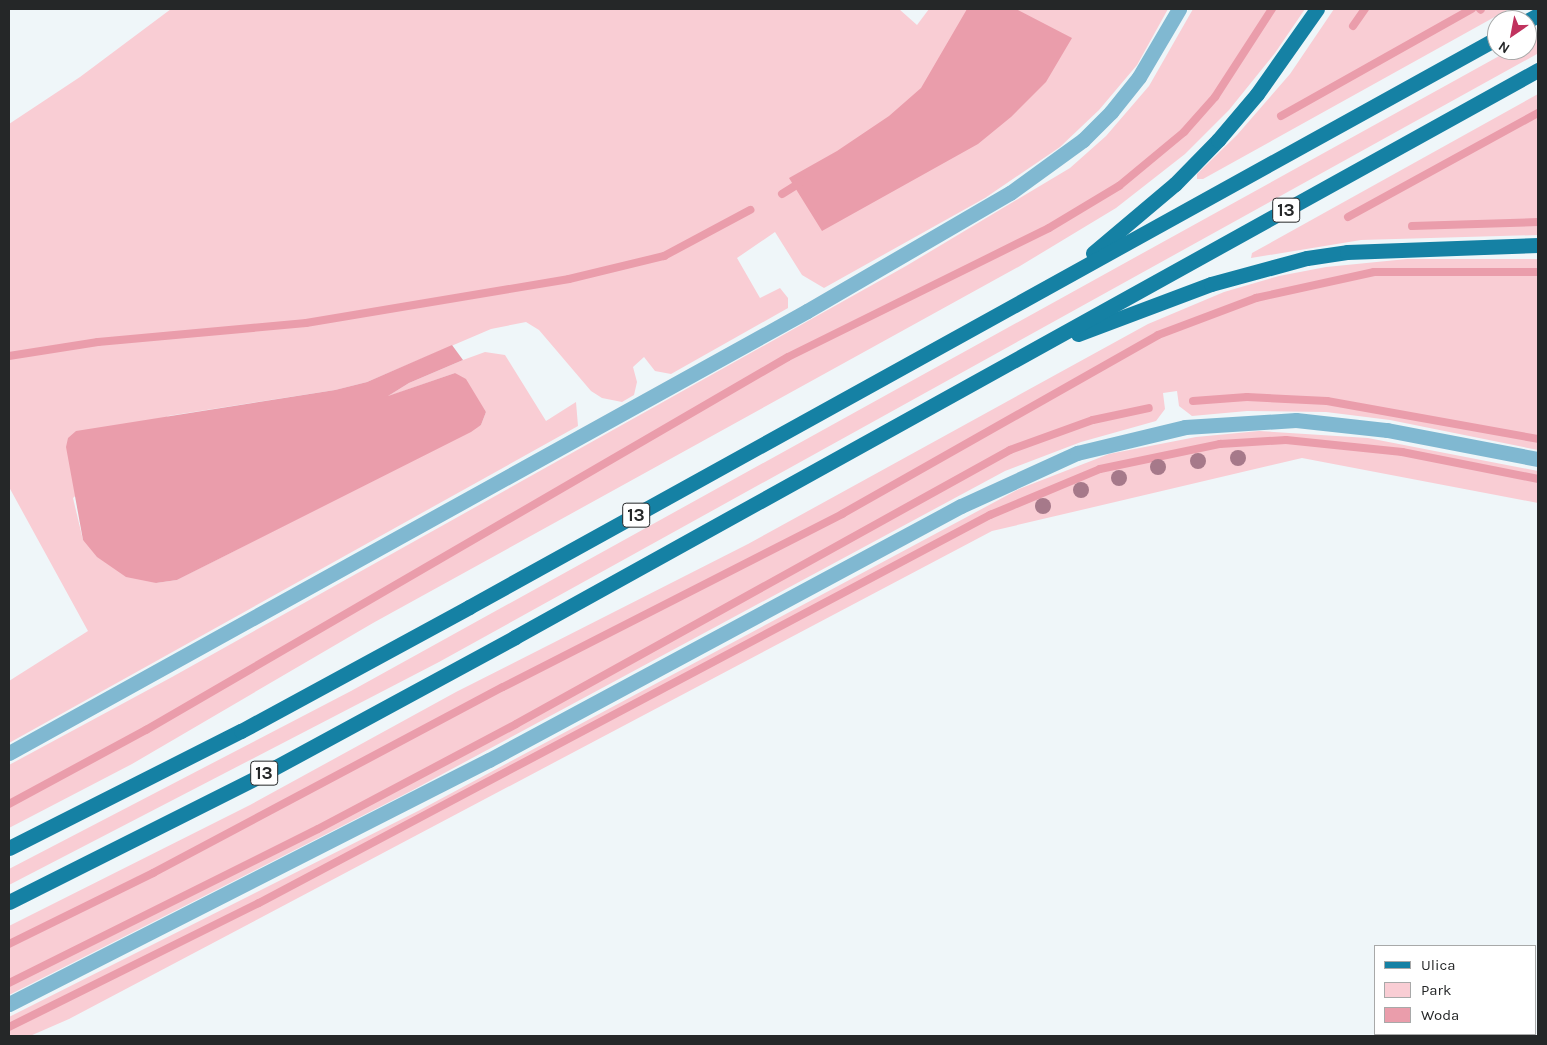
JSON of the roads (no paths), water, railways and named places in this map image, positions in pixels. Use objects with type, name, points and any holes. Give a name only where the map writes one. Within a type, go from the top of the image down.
[{"type":"main road","points":[[1031,296],[1088,257],[1175,184],[1257,94],[1317,9]]},
{"type":"main road","name":"13","points":[[9,848],[249,727],[1487,44]]},
{"type":"main road","name":"13","points":[[9,902],[263,774],[1538,70]]},
{"type":"main road","points":[[1034,350],[1212,284],[1307,258],[1347,252],[1538,245]]},
{"type":"lane","points":[[9,753],[807,311],[1010,193],[1076,146],[1111,112],[1139,77],[1179,9]]},
{"type":"lane","points":[[9,1004],[489,760],[961,506],[1077,453],[1148,433],[1185,427],[1296,420],[1387,430],[1538,459]]},
{"type":"water","points":[[967,9],[1016,9],[1072,38],[1046,82],[1011,117],[978,144],[822,231],[789,178],[837,151],[889,116],[921,88]]},
{"type":"water","points":[[452,345],[463,360],[409,383],[388,396],[455,373],[466,379],[486,412],[481,425],[471,432],[177,580],[156,583],[126,577],[97,557],[83,540],[66,447],[68,438],[76,431],[335,390],[367,382]]},
{"type":"waterway","points":[[9,804],[146,730],[788,357],[1049,228],[1119,186],[1184,132],[1215,97],[1272,9]]},
{"type":"waterway","points":[[1353,26],[1365,9]]},
{"type":"waterway","points":[[1281,116],[1472,9]]},
{"type":"waterway","points":[[1348,217],[1538,113]]},
{"type":"waterway","points":[[782,194],[803,181]]},
{"type":"waterway","points":[[9,356],[98,342],[306,323],[569,279],[664,256],[750,210]]},
{"type":"waterway","points":[[1412,226],[1538,222]]},
{"type":"waterway","points":[[9,944],[153,873],[503,687],[842,514],[1158,335],[1256,298],[1374,272],[1538,272]]},
{"type":"waterway","points":[[1193,401],[1247,397],[1327,401],[1538,439]]},
{"type":"waterway","points":[[9,983],[318,829],[516,724],[1010,450],[1093,420],[1149,408]]},
{"type":"waterway","points":[[9,1027],[259,903],[990,515],[1100,469],[1220,444],[1286,440],[1402,452],[1538,479]]}]
